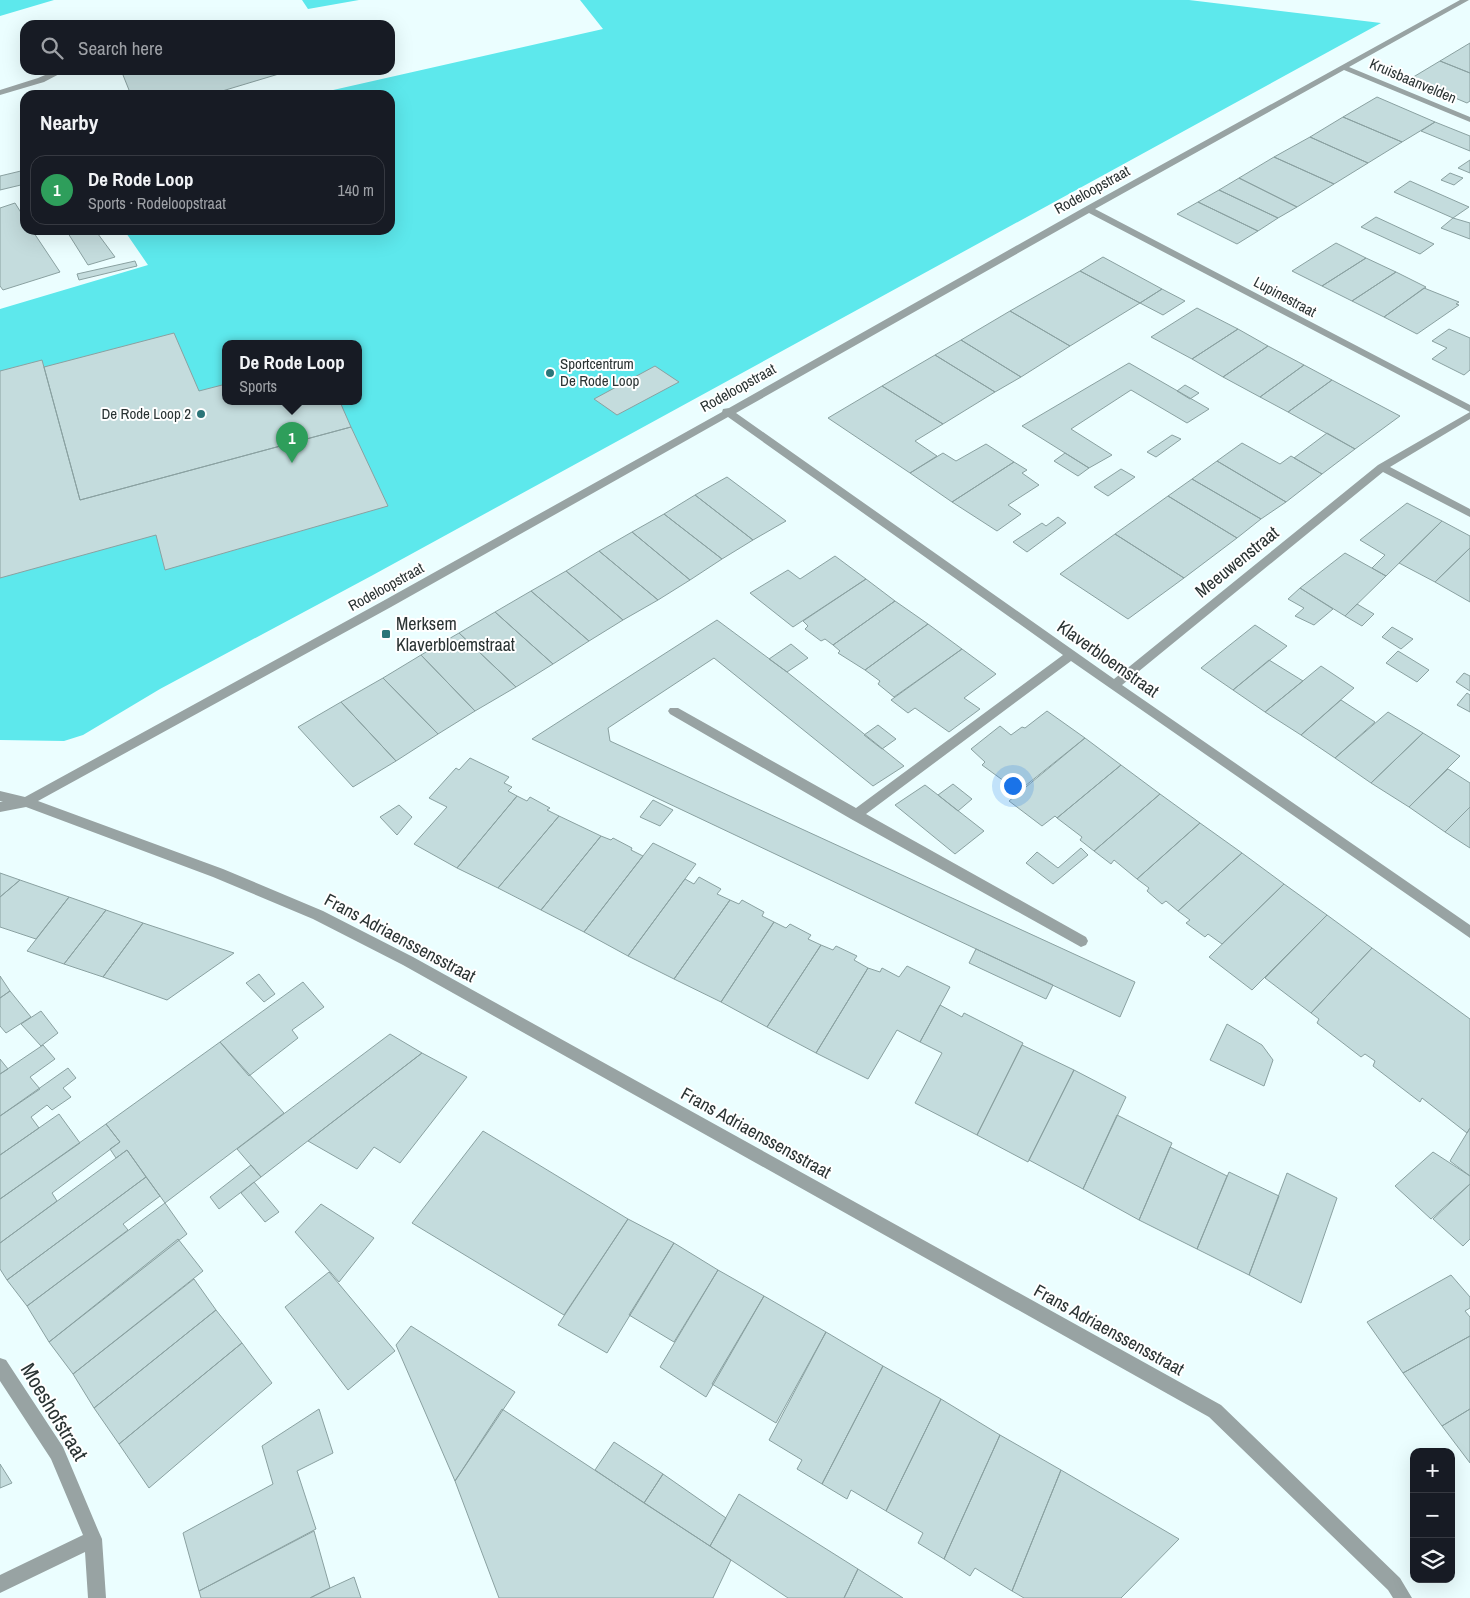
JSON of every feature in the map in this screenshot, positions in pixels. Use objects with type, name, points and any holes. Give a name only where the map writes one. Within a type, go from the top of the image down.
[{"type":"street","name":"Rodeloopstraat","points":[[26,802],[247,683],[727,411],[1465,0]]},
{"type":"street","name":"Kruisbaanvelden","points":[[1345,68],[1470,120]]},
{"type":"street","points":[[0,93],[52,75]]},
{"type":"street","name":"Lupinestraat","points":[[1088,209],[1470,409]]},
{"type":"street","name":"Klaverbloemstraat","points":[[727,411],[1071,655],[1470,932]]},
{"type":"street","name":"Meeuwenstraat","points":[[1114,685],[1382,467],[1470,415]]},
{"type":"street","points":[[1382,467],[1470,513]]},
{"type":"street","points":[[855,815],[1071,655]]},
{"type":"street","points":[[674,711],[1081,942]]},
{"type":"street","name":"Frans Adriaenssensstraat","points":[[0,796],[26,802],[218,873],[337,925],[408,961],[1215,1411],[1394,1584],[1403,1598]]},
{"type":"street","name":"Frans Adriaenssensstraat","points":[[0,806],[26,802]]},
{"type":"street","name":"Moeshofstraat","points":[[0,1366],[57,1453],[93,1539],[97,1598]]},
{"type":"street","points":[[0,1584],[93,1539]]},
{"type":"shaded area","points":[[0,0],[54,0],[0,16]]},
{"type":"shaded area","points":[[302,0],[359,0],[308,9]]},
{"type":"shaded area","name":"Sportcentrum De Rode Loop","points":[[580,0],[1189,0],[1381,23],[373,575],[160,689],[83,735],[64,741],[0,740],[0,309],[148,265],[127,235],[395,235],[395,90],[333,90],[603,29]]},
{"type":"building","points":[[1470,43],[1470,73],[1440,61]]},
{"type":"building","points":[[1440,61],[1470,73],[1470,101],[1467,103],[1410,79]]},
{"type":"building","points":[[123,75],[275,75],[226,90],[129,90]]},
{"type":"building","points":[[1377,97],[1435,122],[1402,142],[1343,117]]},
{"type":"building","points":[[1343,117],[1402,142],[1368,163],[1310,137]]},
{"type":"building","points":[[1435,122],[1470,136],[1470,151],[1421,131]]},
{"type":"building","points":[[1310,137],[1368,163],[1334,184],[1274,157]]},
{"type":"building","points":[[1274,157],[1334,184],[1297,207],[1239,178]]},
{"type":"building","points":[[1470,160],[1470,173],[1458,168]]},
{"type":"building","points":[[20,171],[20,185],[0,190],[0,176]]},
{"type":"building","points":[[1450,173],[1463,178],[1454,185],[1441,180]]},
{"type":"building","points":[[1239,178],[1297,207],[1278,218],[1219,190]]},
{"type":"building","points":[[1410,181],[1469,207],[1453,218],[1394,192]]},
{"type":"building","points":[[1219,190],[1278,218],[1258,231],[1198,202]]},
{"type":"building","points":[[1198,202],[1258,231],[1237,244],[1177,214]]},
{"type":"building","points":[[15,203],[20,211],[20,235],[35,235],[60,272],[3,290],[0,286],[0,208]]},
{"type":"building","points":[[1376,217],[1434,244],[1420,254],[1361,227]]},
{"type":"building","points":[[1453,218],[1470,223],[1470,239],[1441,228]]},
{"type":"building","points":[[69,235],[99,235],[115,257],[88,265]]},
{"type":"building","points":[[1336,243],[1366,258],[1322,286],[1292,271]]},
{"type":"building","points":[[1103,257],[1162,289],[1140,303],[1080,271]]},
{"type":"building","points":[[1366,258],[1396,272],[1352,301],[1322,286]]},
{"type":"building","points":[[135,261],[137,266],[79,280],[77,274]]},
{"type":"building","points":[[1080,271],[1140,303],[1070,346],[1010,311]]},
{"type":"building","points":[[1396,272],[1426,287],[1384,317],[1352,301]]},
{"type":"building","points":[[1424,288],[1459,302],[1456,304],[1459,305],[1417,334],[1384,317]]},
{"type":"building","points":[[1162,289],[1185,301],[1163,315],[1140,303]]},
{"type":"building","points":[[1197,308],[1238,329],[1192,359],[1151,337]]},
{"type":"building","points":[[1010,311],[1070,346],[1021,377],[961,340]]},
{"type":"building","points":[[1238,329],[1268,346],[1223,377],[1192,359]]},
{"type":"building","points":[[1449,329],[1470,338],[1470,370],[1464,375],[1432,359],[1447,348],[1432,341]]},
{"type":"building","name":"De Rode Loop 2","points":[[174,333],[199,391],[222,385],[222,405],[341,405],[351,427],[80,500],[44,367]]},
{"type":"building","points":[[961,340],[1021,377],[995,392],[935,355]]},
{"type":"building","points":[[1268,346],[1304,365],[1260,397],[1223,377]]},
{"type":"building","points":[[935,355],[995,392],[943,424],[882,386]]},
{"type":"building","points":[[42,360],[80,500],[351,427],[388,506],[165,570],[156,535],[0,578],[0,371]]},
{"type":"building","points":[[1129,363],[1209,409],[1187,423],[1131,390],[1071,429],[1112,455],[1089,468],[1022,426]]},
{"type":"building","points":[[1304,365],[1332,380],[1288,412],[1260,397]]},
{"type":"building","points":[[655,366],[679,382],[617,415],[594,399]]},
{"type":"building","points":[[1332,380],[1400,416],[1355,449],[1288,412]]},
{"type":"building","points":[[1185,385],[1199,393],[1190,399],[1177,391]]},
{"type":"building","points":[[882,386],[943,424],[915,441],[937,456],[910,473],[828,418]]},
{"type":"building","points":[[1327,433],[1355,449],[1322,474],[1294,458]]},
{"type":"building","points":[[1172,435],[1181,439],[1156,457],[1147,452]]},
{"type":"building","points":[[1242,443],[1280,464],[1291,456],[1322,474],[1286,502],[1217,461]]},
{"type":"building","points":[[986,444],[1014,462],[952,502],[910,473],[943,453],[956,461]]},
{"type":"building","points":[[1065,453],[1089,468],[1078,476],[1054,461]]},
{"type":"building","points":[[1217,461],[1286,502],[1261,519],[1192,479]]},
{"type":"building","points":[[1014,462],[1027,470],[1022,473],[1039,485],[1008,505],[1021,514],[997,531],[952,502]]},
{"type":"building","points":[[1121,469],[1135,477],[1108,496],[1094,487]]},
{"type":"building","points":[[727,477],[786,521],[753,540],[695,495]]},
{"type":"building","points":[[1192,479],[1261,519],[1237,538],[1168,496]]},
{"type":"building","points":[[695,495],[753,540],[722,559],[664,514]]},
{"type":"building","points":[[1168,496],[1237,538],[1184,578],[1115,534]]},
{"type":"building","points":[[1407,503],[1442,521],[1386,576],[1372,568],[1385,555],[1360,540]]},
{"type":"building","points":[[664,514],[722,559],[690,580],[632,532]]},
{"type":"building","points":[[1058,517],[1066,523],[1027,552],[1013,542],[1042,523],[1046,526]]},
{"type":"building","points":[[1442,521],[1470,536],[1470,548],[1435,582],[1399,563]]},
{"type":"building","points":[[632,532],[690,580],[658,600],[599,551]]},
{"type":"building","points":[[1115,534],[1184,578],[1128,619],[1060,574]]},
{"type":"building","points":[[1470,548],[1470,602],[1435,582]]},
{"type":"building","points":[[599,551],[658,600],[623,620],[566,571]]},
{"type":"building","points":[[1345,553],[1386,576],[1345,616],[1300,588]]},
{"type":"building","points":[[835,556],[866,579],[793,627],[750,593],[788,570],[800,579]]},
{"type":"building","points":[[566,571],[623,620],[589,641],[531,591]]},
{"type":"building","points":[[866,579],[895,601],[833,645],[825,639],[821,641],[805,629],[808,626],[803,621]]},
{"type":"building","points":[[1300,588],[1333,609],[1314,625],[1295,616],[1304,608],[1288,599]]},
{"type":"building","points":[[531,591],[589,641],[553,664],[495,612]]},
{"type":"building","points":[[895,601],[928,624],[865,670],[838,653],[840,651],[833,645]]},
{"type":"building","points":[[1357,604],[1374,614],[1362,626],[1345,616]]},
{"type":"building","points":[[495,612],[553,664],[516,687],[459,633]]},
{"type":"building","points":[[717,620],[787,672],[904,766],[873,786],[714,658],[608,728],[610,741],[1135,982],[1120,1017],[532,739]]},
{"type":"building","points":[[928,624],[962,649],[894,697],[878,684],[880,681],[865,670]]},
{"type":"building","points":[[1255,625],[1287,646],[1233,690],[1201,668]]},
{"type":"building","points":[[1392,627],[1413,639],[1401,649],[1382,637]]},
{"type":"building","points":[[459,633],[516,687],[475,711],[421,655]]},
{"type":"building","points":[[791,644],[808,658],[787,672],[769,659]]},
{"type":"building","points":[[962,649],[996,674],[964,698],[980,709],[949,732],[915,708],[908,713],[891,700]]},
{"type":"building","points":[[1398,651],[1429,670],[1417,682],[1386,663]]},
{"type":"building","points":[[421,655],[475,711],[438,734],[383,678]]},
{"type":"building","points":[[1269,660],[1303,681],[1265,712],[1233,690]]},
{"type":"building","points":[[1321,666],[1354,688],[1301,735],[1265,712]]},
{"type":"building","points":[[1464,673],[1470,676],[1470,691],[1456,682]]},
{"type":"building","points":[[383,678],[438,734],[396,761],[341,702]]},
{"type":"building","points":[[1467,693],[1470,695],[1470,712],[1457,705]]},
{"type":"building","points":[[1341,700],[1375,722],[1335,758],[1301,735]]},
{"type":"building","points":[[341,702],[396,761],[353,787],[298,727]]},
{"type":"building","points":[[1047,711],[1085,738],[1020,790],[1010,782],[1008,784],[982,765],[985,762],[971,749],[1000,726],[1011,735],[1022,727],[1025,728]]},
{"type":"building","points":[[1388,712],[1423,733],[1371,783],[1335,758]]},
{"type":"building","points":[[878,725],[896,739],[882,749],[864,735]]},
{"type":"building","points":[[1423,733],[1460,756],[1409,807],[1371,783]]},
{"type":"building","points":[[1085,738],[1121,765],[1057,818],[1055,816],[1042,826],[1009,801]]},
{"type":"building","points":[[470,758],[509,777],[504,783],[512,787],[508,791],[517,796],[457,868],[414,844],[447,807],[429,798],[456,768],[459,770]]},
{"type":"building","points":[[1121,765],[1160,794],[1094,851],[1080,840],[1082,837],[1057,818]]},
{"type":"building","points":[[1448,769],[1470,783],[1470,807],[1445,832],[1409,807]]},
{"type":"building","points":[[953,784],[972,799],[958,811],[938,795]]},
{"type":"building","points":[[925,785],[984,831],[955,854],[895,805]]},
{"type":"building","points":[[1160,794],[1200,823],[1137,879],[1114,860],[1111,864],[1094,851]]},
{"type":"building","points":[[517,796],[527,801],[530,797],[550,808],[547,810],[559,816],[498,888],[457,868]]},
{"type":"building","points":[[653,800],[673,810],[660,826],[640,817]]},
{"type":"building","points":[[399,805],[412,817],[397,835],[380,817]]},
{"type":"building","points":[[1470,807],[1470,848],[1445,832]]},
{"type":"building","points":[[559,816],[601,836],[541,910],[498,888]]},
{"type":"building","points":[[1200,823],[1242,853],[1178,911],[1166,901],[1162,904],[1147,891],[1149,888],[1137,879]]},
{"type":"building","points":[[601,836],[611,840],[613,838],[643,856],[584,932],[541,910]]},
{"type":"building","points":[[653,843],[696,864],[628,956],[584,932]]},
{"type":"building","points":[[1081,848],[1088,855],[1053,884],[1026,863],[1037,852],[1058,868]]},
{"type":"building","points":[[1242,853],[1284,884],[1222,944],[1208,934],[1205,937],[1186,923],[1190,920],[1178,911]]},
{"type":"building","points":[[0,873],[20,880],[0,897]]},
{"type":"building","points":[[699,877],[721,889],[717,894],[730,900],[674,979],[628,956],[685,879],[694,884]]},
{"type":"building","points":[[20,880],[69,897],[36,939],[0,927],[0,897]]},
{"type":"building","points":[[1284,884],[1327,915],[1252,990],[1209,957]]},
{"type":"building","points":[[69,897],[106,910],[64,964],[27,951]]},
{"type":"building","points":[[730,900],[739,904],[742,900],[764,912],[762,916],[774,922],[721,1002],[674,979]]},
{"type":"building","points":[[106,910],[143,923],[103,977],[64,964]]},
{"type":"building","points":[[1327,915],[1372,948],[1311,1013],[1265,978]]},
{"type":"building","points":[[774,922],[786,928],[790,924],[811,935],[808,939],[821,945],[767,1027],[721,1002]]},
{"type":"building","points":[[143,923],[234,953],[167,1000],[103,977]]},
{"type":"building","points":[[821,945],[833,950],[836,946],[857,956],[854,960],[868,968],[816,1053],[767,1027]]},
{"type":"building","points":[[1372,948],[1470,1019],[1470,1128],[1467,1133],[1422,1098],[1420,1102],[1373,1066],[1375,1061],[1365,1054],[1361,1057],[1317,1023],[1319,1019],[1311,1013]]},
{"type":"building","points":[[976,949],[1053,985],[1046,999],[969,963]]},
{"type":"building","points":[[907,966],[950,987],[920,1042],[897,1030],[868,1079],[816,1053],[868,968],[880,972],[882,968],[899,977]]},
{"type":"building","points":[[259,974],[275,994],[264,1002],[246,983]]},
{"type":"building","points":[[0,976],[10,991],[0,998]]},
{"type":"building","points":[[303,982],[324,1007],[292,1030],[298,1038],[249,1076],[220,1042]]},
{"type":"building","points":[[10,991],[31,1017],[6,1033],[0,1026],[0,998]]},
{"type":"building","points":[[940,1005],[962,1017],[964,1013],[1023,1043],[977,1135],[915,1103],[942,1053],[920,1042]]},
{"type":"building","points":[[41,1011],[58,1033],[41,1046],[21,1024]]},
{"type":"building","points":[[1227,1024],[1262,1045],[1273,1060],[1264,1086],[1210,1060]]},
{"type":"building","points":[[390,1034],[422,1053],[261,1177],[237,1149]]},
{"type":"building","points":[[220,1042],[284,1113],[165,1203],[127,1150],[116,1158],[110,1149],[120,1142],[106,1124]]},
{"type":"building","points":[[43,1045],[55,1059],[30,1077],[40,1089],[0,1116],[0,1074]]},
{"type":"building","points":[[1022,1045],[1074,1070],[1028,1162],[977,1135]]},
{"type":"building","points":[[422,1053],[467,1077],[400,1163],[374,1147],[357,1169],[308,1141]]},
{"type":"building","points":[[0,1059],[8,1069],[0,1074]]},
{"type":"building","points":[[68,1068],[76,1078],[63,1088],[71,1097],[52,1110],[47,1105],[31,1117],[39,1128],[0,1155],[0,1116]]},
{"type":"building","points":[[1074,1070],[1126,1097],[1083,1189],[1029,1160]]},
{"type":"building","points":[[59,1114],[80,1143],[0,1199],[0,1155]]},
{"type":"building","points":[[1117,1115],[1172,1143],[1139,1220],[1083,1189]]},
{"type":"building","points":[[106,1124],[120,1142],[52,1193],[57,1201],[0,1243],[0,1199]]},
{"type":"building","points":[[1470,1128],[1470,1176],[1450,1161]]},
{"type":"building","points":[[483,1131],[628,1219],[564,1315],[412,1223]]},
{"type":"building","points":[[1170,1147],[1227,1176],[1197,1249],[1139,1220]]},
{"type":"building","points":[[127,1150],[146,1177],[7,1280],[0,1269],[0,1243]]},
{"type":"building","points":[[1433,1152],[1470,1176],[1470,1184],[1431,1219],[1395,1186]]},
{"type":"building","points":[[251,1165],[261,1177],[219,1209],[210,1197]]},
{"type":"building","points":[[1229,1172],[1279,1196],[1249,1275],[1197,1249]]},
{"type":"building","points":[[1287,1173],[1337,1198],[1301,1303],[1249,1275]]},
{"type":"building","points":[[146,1177],[160,1196],[123,1224],[128,1230],[27,1306],[7,1280]]},
{"type":"building","points":[[254,1182],[279,1212],[265,1222],[241,1193]]},
{"type":"building","points":[[1470,1184],[1470,1239],[1463,1246],[1433,1219]]},
{"type":"building","points":[[165,1203],[187,1234],[49,1342],[27,1306]]},
{"type":"building","points":[[321,1204],[374,1238],[339,1282],[295,1232]]},
{"type":"building","points":[[628,1219],[674,1243],[607,1353],[558,1325]]},
{"type":"building","points":[[178,1239],[203,1271],[73,1374],[49,1342]]},
{"type":"building","points":[[674,1243],[718,1270],[674,1342],[629,1315]]},
{"type":"building","points":[[718,1270],[764,1296],[706,1397],[660,1367]]},
{"type":"building","points":[[329,1272],[395,1351],[348,1390],[285,1307]]},
{"type":"building","points":[[1451,1275],[1470,1297],[1470,1308],[1465,1311],[1470,1317],[1470,1336],[1403,1373],[1367,1322]]},
{"type":"building","points":[[194,1279],[216,1310],[94,1408],[73,1374]]},
{"type":"building","points":[[764,1296],[826,1332],[776,1423],[712,1384]]},
{"type":"building","points":[[216,1310],[242,1343],[119,1444],[94,1408]]},
{"type":"building","points":[[411,1326],[515,1392],[455,1481],[396,1345]]},
{"type":"building","points":[[826,1332],[883,1366],[822,1484],[797,1469],[802,1460],[769,1440]]},
{"type":"building","points":[[1470,1336],[1470,1409],[1442,1426],[1403,1373]]},
{"type":"building","points":[[242,1343],[272,1383],[149,1488],[119,1444]]},
{"type":"building","points":[[883,1366],[941,1399],[886,1511],[851,1490],[847,1499],[822,1484]]},
{"type":"building","points":[[941,1399],[1000,1435],[944,1559],[918,1543],[923,1533],[886,1511]]},
{"type":"building","points":[[319,1409],[333,1453],[297,1471],[316,1529],[199,1591],[183,1533],[273,1484],[262,1446]]},
{"type":"building","points":[[502,1409],[731,1560],[713,1598],[499,1598],[455,1481]]},
{"type":"building","points":[[1470,1409],[1470,1463],[1442,1426]]},
{"type":"building","points":[[1000,1435],[1061,1470],[1012,1591],[975,1568],[970,1576],[944,1559]]},
{"type":"building","points":[[614,1442],[663,1474],[644,1503],[595,1470]]},
{"type":"building","points":[[0,1464],[12,1483],[0,1488]]},
{"type":"building","points":[[1061,1470],[1179,1539],[1121,1598],[1024,1598],[1012,1591]]},
{"type":"building","points":[[663,1474],[726,1518],[710,1546],[644,1503]]},
{"type":"building","points":[[739,1494],[858,1569],[844,1598],[788,1598],[710,1546]]},
{"type":"building","points":[[314,1531],[330,1588],[310,1598],[201,1598],[199,1591]]},
{"type":"building","points":[[858,1569],[903,1598],[844,1598]]},
{"type":"building","points":[[354,1577],[361,1598],[310,1598],[330,1588]]},
{"type":"place","name":"Sportcentrum De Rode Loop","points":[[550,373]]},
{"type":"place","name":"De Rode Loop 2","points":[[201,414]]},
{"type":"place","name":"De Rode Loop","points":[[292,463]]},
{"type":"place","name":"Merksem Klaverbloemstraat","points":[[386,634]]}]
